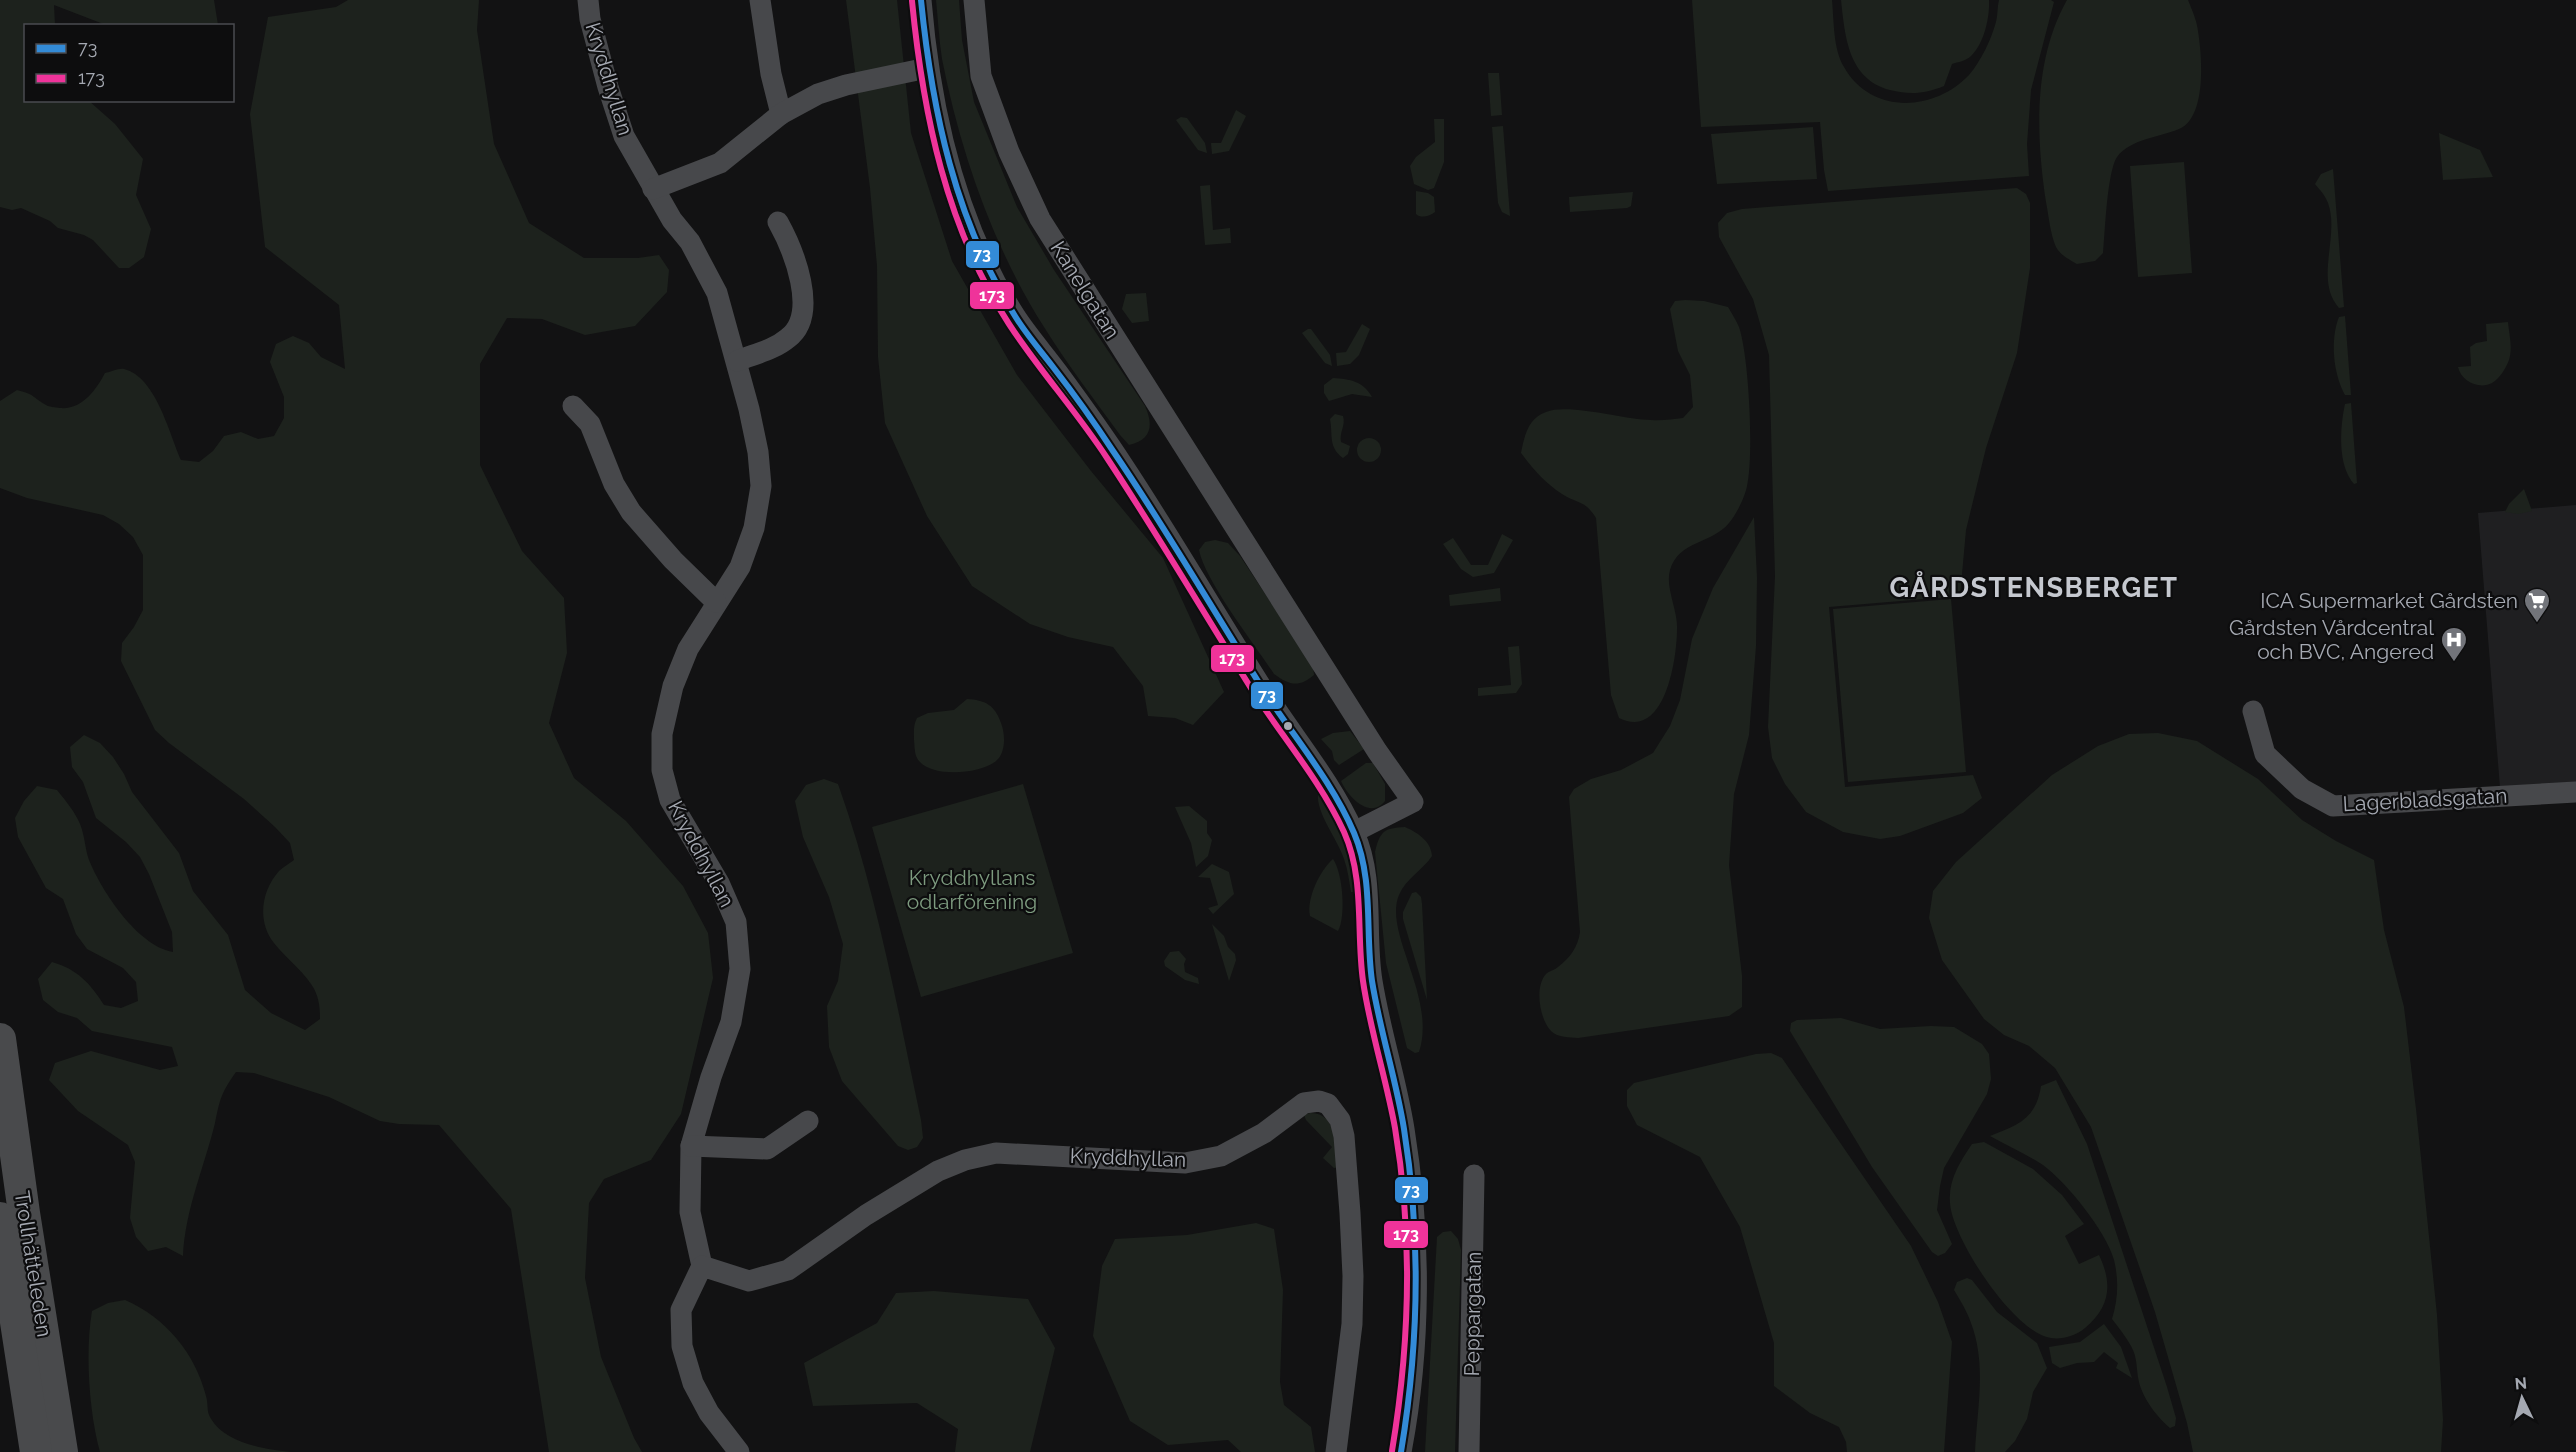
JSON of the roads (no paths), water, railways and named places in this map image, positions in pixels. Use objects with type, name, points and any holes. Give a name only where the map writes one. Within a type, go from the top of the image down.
[{"type":"highway","name":"Trollhätteleden","points":[[0,1039],[24,1213],[62,1452]]},
{"type":"highway","name":"Trollhätteleden","points":[[0,1218],[36,1452]]},
{"type":"street","name":"Kryddhyllan","points":[[588,0],[608,87],[624,135],[672,220],[690,242],[717,293],[737,361],[758,452],[761,486],[754,528],[740,567],[688,649],[673,686],[662,734],[663,770],[670,800],[719,883],[736,922],[740,969],[731,1022],[711,1077],[691,1146],[690,1212],[702,1266],[749,1281],[788,1270],[866,1215],[938,1171],[965,1160],[996,1153],[1164,1163],[1194,1162],[1221,1156],[1264,1133],[1304,1102],[1319,1101],[1328,1104],[1340,1120],[1344,1136],[1350,1213],[1353,1276],[1352,1324],[1336,1452]]},
{"type":"street","points":[[760,0],[771,74],[781,114]]},
{"type":"street","points":[[921,0],[927,68],[948,161],[970,226],[1002,292],[1016,317],[1074,395],[1140,491],[1271,702],[1327,782],[1354,832],[1364,872],[1371,978],[1403,1126],[1414,1202],[1416,1276],[1412,1363],[1401,1452]]},
{"type":"street","name":"Kanelgatan","points":[[974,0],[981,76],[1009,152],[1040,219],[1377,751],[1413,802],[1354,832]]},
{"type":"street","points":[[653,189],[720,163],[781,114],[818,94],[846,85],[927,68]]},
{"type":"street","points":[[737,361],[774,347],[789,338],[797,328],[803,307],[802,290],[791,246],[778,222]]},
{"type":"street","points":[[573,406],[590,424],[614,484],[631,512],[672,560],[716,602]]},
{"type":"street","name":"Lagerbladsgatan","points":[[2253,711],[2265,754],[2302,789],[2333,806],[2576,792]]},
{"type":"street","points":[[691,1146],[767,1149],[808,1121]]},
{"type":"street","name":"Peppargatan","points":[[1469,1452],[1474,1175]]},
{"type":"street","points":[[702,1266],[681,1310],[682,1346],[693,1383],[703,1403],[739,1452]]},
{"type":"place","name":"ICA Supermarket Gårdsten","points":[[2537,624]]},
{"type":"place","name":"Gårdsten Vårdcentral och BVC, Angered","points":[[2454,663]]},
{"type":"district","name":"GÅRDSTENSBERGET","points":[[2034,588]]},
{"type":"park label","name":"Kryddhyllans odlarförening","points":[[972,890]]}]
